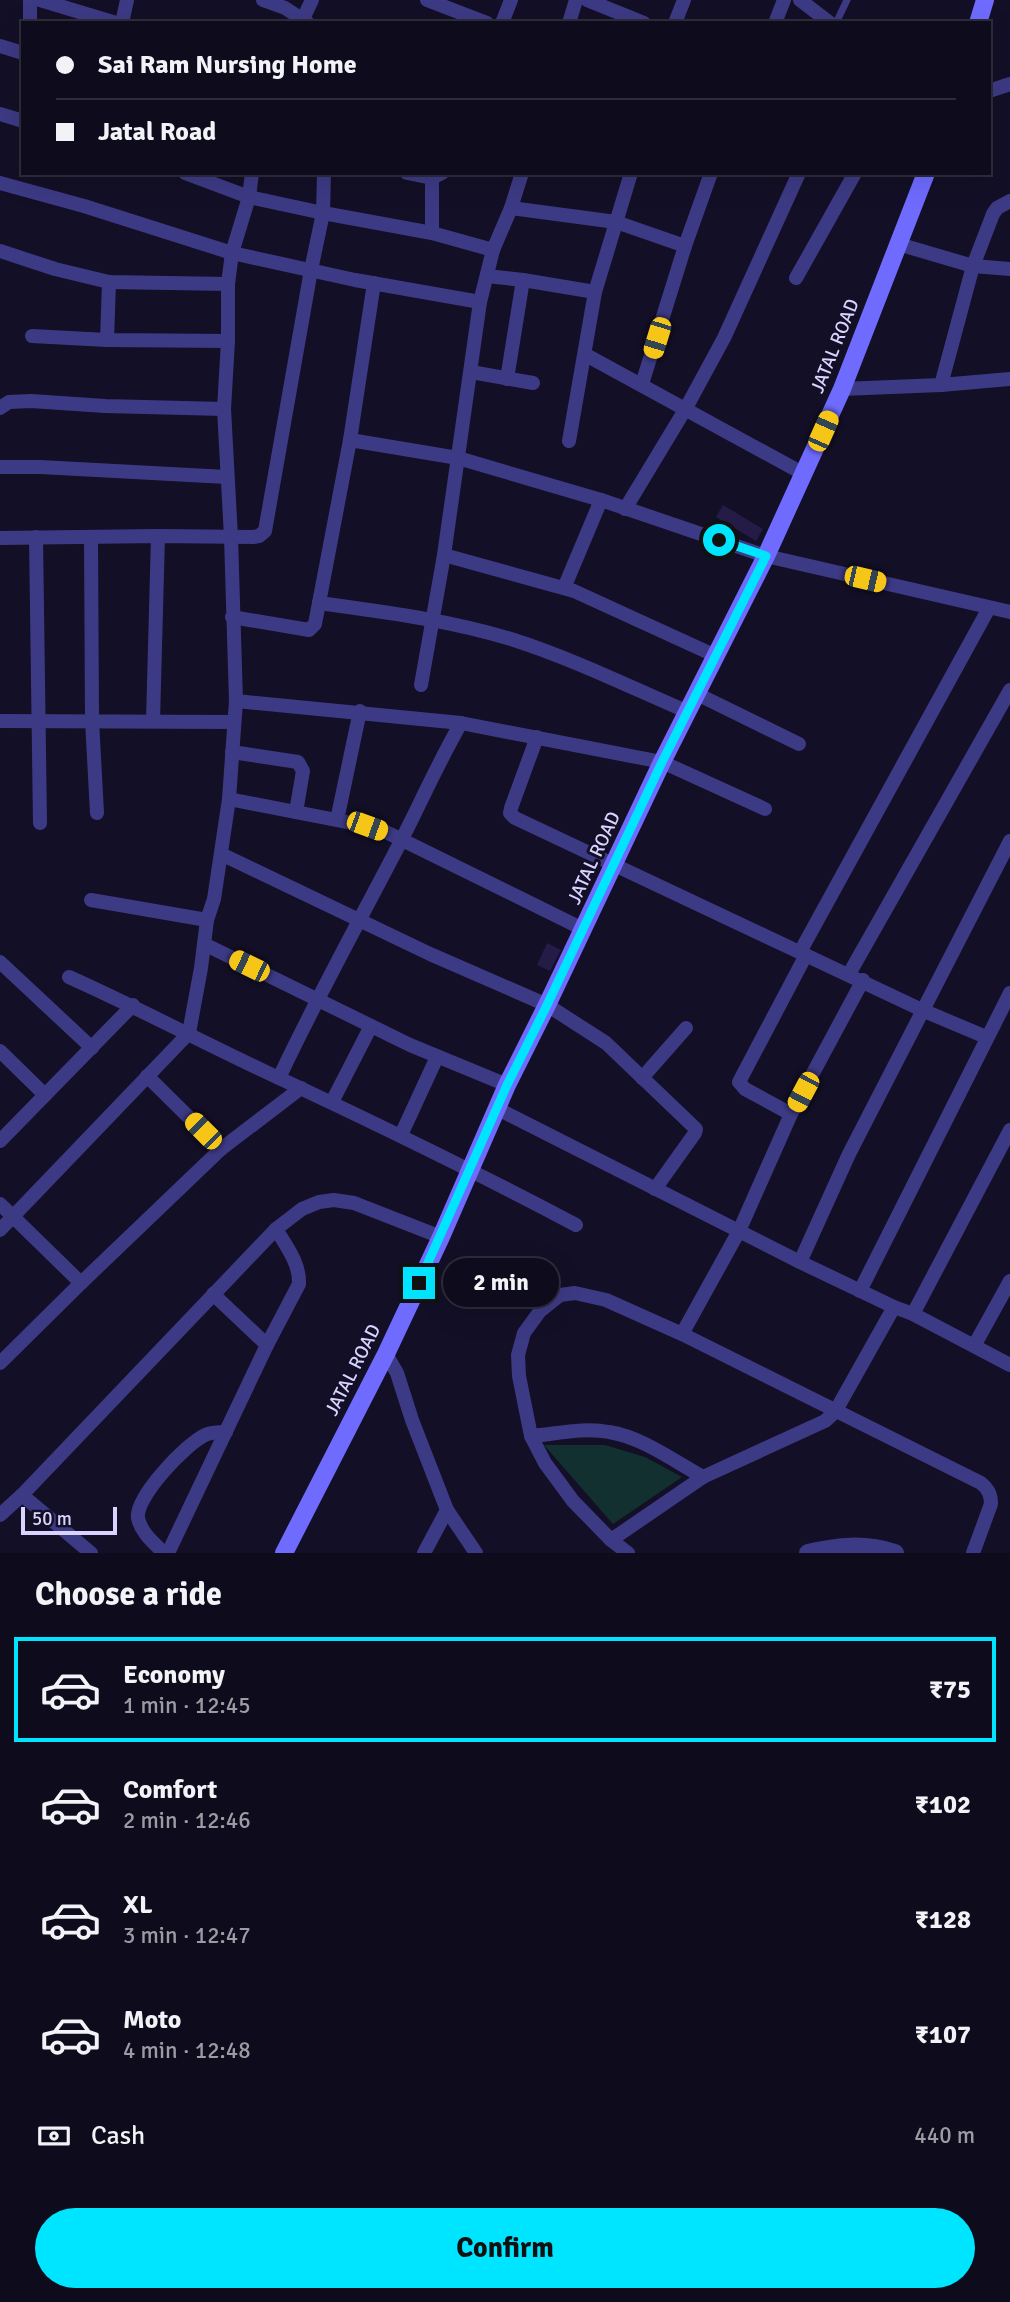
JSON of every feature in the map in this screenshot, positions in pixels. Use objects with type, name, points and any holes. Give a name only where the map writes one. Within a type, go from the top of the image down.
[{"type":"main road","points":[[979,21],[985,0]]},
{"type":"main road","name":"JATAL ROAD","points":[[284,1553],[386,1354],[441,1237],[496,1108],[662,762],[766,556],[842,389],[925,175]]},
{"type":"street","points":[[30,0],[30,21]]},
{"type":"street","points":[[40,0],[109,21]]},
{"type":"street","points":[[122,21],[127,0]]},
{"type":"street","points":[[262,0],[285,8],[303,21]]},
{"type":"street","points":[[304,21],[312,0]]},
{"type":"street","points":[[427,0],[482,21]]},
{"type":"street","points":[[503,21],[511,0]]},
{"type":"street","points":[[570,21],[576,0]]},
{"type":"street","points":[[587,0],[639,21]]},
{"type":"street","points":[[676,21],[684,0]]},
{"type":"street","points":[[776,21],[785,0]]},
{"type":"street","points":[[800,0],[827,21]]},
{"type":"street","points":[[0,46],[21,52]]},
{"type":"street","points":[[991,90],[1010,84]]},
{"type":"street","points":[[0,114],[21,120]]},
{"type":"street","points":[[190,175],[249,197],[432,233],[494,250]]},
{"type":"street","points":[[0,1230],[189,1033],[207,920],[214,899],[222,854],[229,799],[236,701],[224,409],[228,284],[232,253],[249,197],[252,175]]},
{"type":"street","points":[[0,538],[258,537],[265,531],[323,213],[324,175]]},
{"type":"street","points":[[421,685],[444,555],[480,302],[494,250],[521,175]]},
{"type":"street","points":[[569,442],[595,292],[630,175]]},
{"type":"street","points":[[642,384],[710,175]]},
{"type":"street","points":[[625,509],[686,408],[745,294],[798,175]]},
{"type":"street","points":[[796,278],[854,175]]},
{"type":"street","points":[[432,233],[437,176]]},
{"type":"street","points":[[0,183],[84,206],[232,253],[373,283],[480,302]]},
{"type":"street","points":[[941,385],[973,266],[997,208],[1010,201]]},
{"type":"street","points":[[511,208],[616,222],[685,246]]},
{"type":"street","points":[[898,244],[973,266],[1010,269]]},
{"type":"street","points":[[0,251],[55,269],[109,282],[228,284]]},
{"type":"street","points":[[487,276],[523,279],[595,292]]},
{"type":"street","points":[[507,379],[523,279]]},
{"type":"street","points":[[107,340],[109,282]]},
{"type":"street","points":[[232,617],[309,630],[316,624],[350,440],[373,283]]},
{"type":"street","points":[[32,336],[228,341]]},
{"type":"street","points":[[586,355],[804,474]]},
{"type":"street","points":[[471,372],[533,383]]},
{"type":"street","points":[[842,389],[1010,379]]},
{"type":"street","points":[[0,408],[9,402],[31,401],[224,409]]},
{"type":"street","points":[[350,440],[458,458],[601,500],[766,556],[1010,612]]},
{"type":"street","points":[[0,467],[227,477]]},
{"type":"street","points":[[564,588],[601,500]]},
{"type":"street","points":[[153,721],[158,536]]},
{"type":"street","points":[[36,537],[40,823]]},
{"type":"street","points":[[91,538],[92,720],[97,813]]},
{"type":"street","points":[[444,555],[564,588],[605,604],[716,656]]},
{"type":"street","points":[[319,603],[432,619],[511,639],[546,651],[688,712]]},
{"type":"street","points":[[791,1114],[745,1089],[739,1082],[803,953],[989,608]]},
{"type":"street","points":[[682,1334],[739,1231],[856,977],[1010,690]]},
{"type":"street","points":[[697,694],[799,744]]},
{"type":"street","points":[[236,701],[461,723],[662,762],[765,809]]},
{"type":"street","points":[[337,820],[360,712]]},
{"type":"street","points":[[0,721],[234,722]]},
{"type":"street","points":[[279,1078],[358,919],[461,723]]},
{"type":"street","points":[[537,737],[513,800],[510,813],[515,818],[922,1010],[986,1037]]},
{"type":"street","points":[[232,752],[298,762],[303,771],[296,812]]},
{"type":"street","points":[[229,799],[367,826],[583,929]]},
{"type":"street","points":[[800,1262],[849,1153],[1010,841]]},
{"type":"street","points":[[222,854],[430,954],[547,1005],[607,1043],[696,1129],[655,1189]]},
{"type":"street","points":[[91,900],[207,920]]},
{"type":"street","points":[[204,944],[437,1057],[507,1085]]},
{"type":"street","points":[[0,962],[92,1048]]},
{"type":"street","points":[[69,977],[471,1169],[576,1225]]},
{"type":"street","points":[[860,1291],[1010,993]]},
{"type":"street","points":[[0,1141],[133,1006]]},
{"type":"street","points":[[332,1102],[371,1026]]},
{"type":"street","points":[[642,1078],[686,1028]]},
{"type":"street","points":[[0,1051],[44,1095]]},
{"type":"street","points":[[401,1135],[437,1057]]},
{"type":"street","points":[[147,1076],[221,1149]]},
{"type":"street","points":[[0,1363],[221,1149],[302,1088]]},
{"type":"street","points":[[496,1108],[800,1262],[913,1314],[1010,1365]]},
{"type":"street","points":[[913,1314],[1009,1133]]},
{"type":"street","points":[[0,1515],[276,1229],[302,1209],[319,1202],[334,1200],[354,1203],[441,1237]]},
{"type":"street","points":[[0,1204],[81,1283]]},
{"type":"street","points":[[226,1432],[211,1433],[195,1441],[144,1496],[138,1509],[141,1528],[166,1553],[226,1432],[267,1345],[299,1284],[299,1273],[294,1259],[276,1229]]},
{"type":"street","points":[[974,1346],[1010,1281]]},
{"type":"street","points":[[213,1293],[267,1345]]},
{"type":"street","points":[[628,1553],[573,1502],[545,1463],[531,1436],[519,1376],[518,1355],[524,1333],[540,1311],[560,1295],[575,1293],[606,1300],[682,1334],[981,1483],[991,1496],[973,1553]]},
{"type":"street","points":[[611,1540],[703,1477],[814,1427],[835,1412],[894,1307]]},
{"type":"street","points":[[386,1354],[397,1373],[447,1510],[476,1553]]},
{"type":"street","points":[[531,1436],[594,1430],[610,1432],[649,1447],[703,1477]]},
{"type":"street","points":[[22,1495],[91,1553]]},
{"type":"street","points":[[424,1553],[447,1510]]},
{"type":"street","points":[[808,1553],[845,1545],[895,1553]]},
{"type":"lane","points":[[837,21],[847,0]]},
{"type":"green space","points":[[544,1445],[605,1445],[645,1457],[682,1477],[613,1524]]},
{"type":"building","points":[[723,505],[763,529],[756,541],[716,517]]},
{"type":"building","points":[[547,943],[561,950],[550,971],[537,965]]},
{"type":"route","points":[[419,1283],[507,1085],[662,762],[766,556],[719,540]]}]
